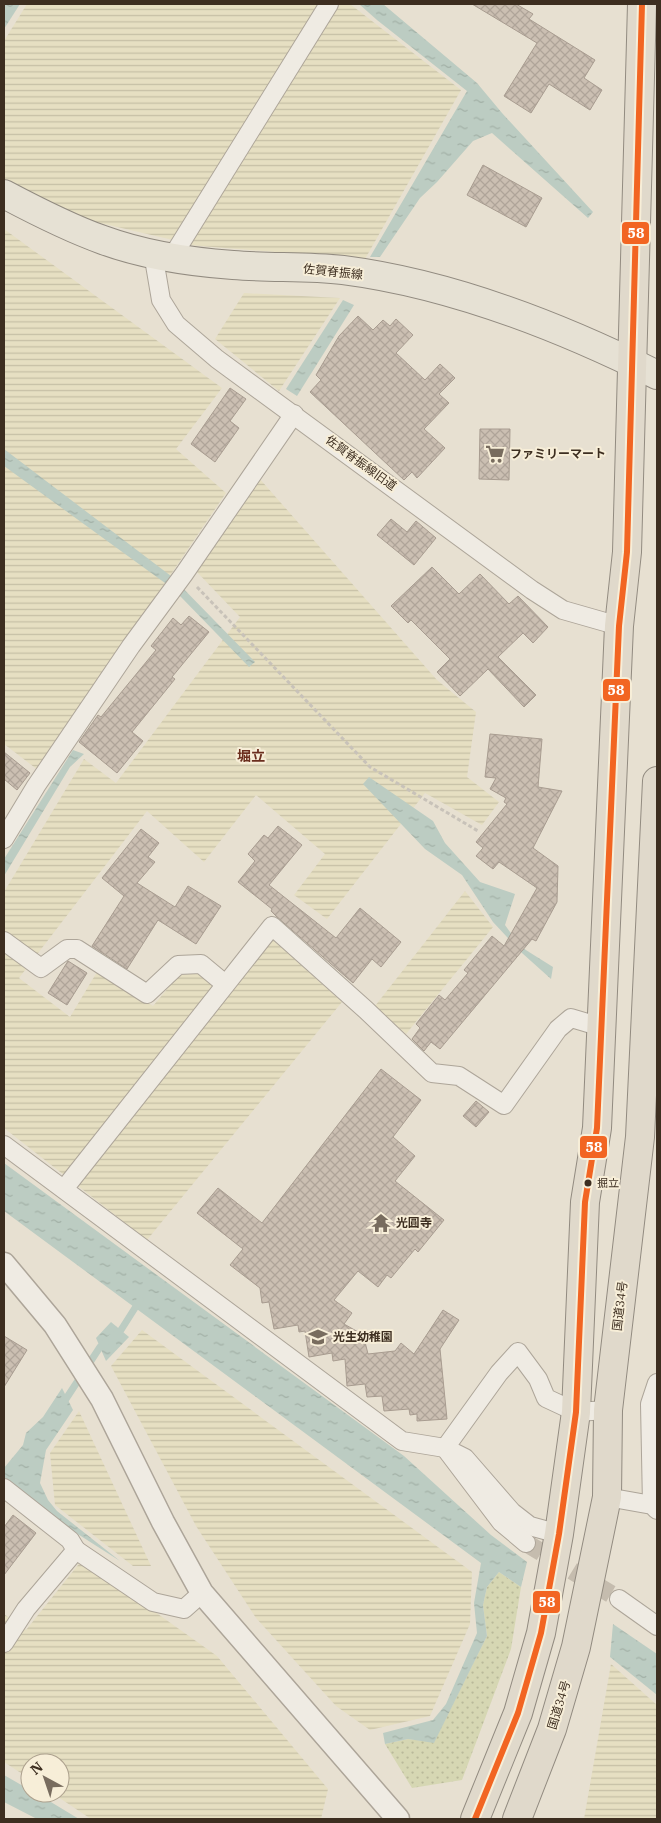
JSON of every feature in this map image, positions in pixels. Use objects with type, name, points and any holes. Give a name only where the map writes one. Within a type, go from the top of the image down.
[{"type":"highway","points":[[475,1819],[518,1713],[541,1633],[559,1534],[576,1412],[585,1202],[597,1128],[619,626],[627,552],[642,4]]},
{"type":"highway","name":"国道34号","points":[[517,1819],[552,1730],[576,1647],[607,1497],[608,1410],[640,1137],[657,780]]},
{"type":"main road","name":"佐賀脊振線","points":[[4,194],[56,220],[104,240],[162,255],[232,265],[342,270],[420,285],[488,304],[586,342],[657,374]]},
{"type":"street","points":[[162,255],[329,4]]},
{"type":"street","name":"佐賀脊振線旧道","points":[[162,255],[161,300],[176,324],[217,359],[540,595],[563,610],[619,626]]},
{"type":"street","points":[[4,839],[36,786],[126,654],[184,574],[294,414]]},
{"type":"street","points":[[64,1189],[272,926],[366,1010],[432,1073],[459,1076],[504,1104],[558,1029],[571,1018],[601,1027]]},
{"type":"street","points":[[4,941],[41,968],[67,949],[77,949],[147,994],[178,965],[201,964],[225,984]]},
{"type":"street","points":[[4,1144],[402,1441],[444,1448],[464,1458],[512,1512],[530,1526],[559,1534]]},
{"type":"street","points":[[4,1264],[56,1325],[102,1399],[163,1522],[202,1593],[302,1711],[398,1819]]},
{"type":"street","points":[[444,1448],[499,1373],[518,1352],[538,1379],[546,1398],[576,1412],[608,1410]]},
{"type":"street","points":[[607,1497],[655,1508],[650,1404],[657,1383]]},
{"type":"street","points":[[444,1448],[501,1522],[526,1543]]},
{"type":"street","points":[[5,1489],[70,1540],[76,1550],[153,1602],[184,1608],[202,1593]]},
{"type":"street","points":[[4,1643],[26,1610],[76,1550]]},
{"type":"street","points":[[619,1599],[657,1626]]},
{"type":"path","points":[[184,574],[370,767],[478,831]]},
{"type":"shaded area","points":[[27,4],[319,4],[173,240],[70,216],[4,181],[4,41]]},
{"type":"shaded area","points":[[340,4],[350,4],[461,90],[365,259],[188,245]]},
{"type":"shaded area","points":[[4,229],[222,388],[176,449],[226,493],[38,770],[4,744]]},
{"type":"shaded area","points":[[244,293],[340,298],[279,391],[215,339]]},
{"type":"shaded area","points":[[259,478],[437,680],[476,712],[467,777],[499,802],[482,825],[425,793],[327,919],[294,895],[325,854],[256,795],[204,862],[147,811],[19,978],[70,1017],[97,972],[153,1006],[179,975],[203,973],[227,994],[273,940],[342,1002],[147,1240],[4,1128],[4,892],[84,759],[116,783],[240,617],[195,570]]},
{"type":"shaded area","points":[[465,891],[493,927],[406,1034],[375,1006]]},
{"type":"shaded area","points":[[142,1330],[472,1572],[470,1624],[430,1716],[370,1730],[336,1706],[256,1618],[196,1526],[111,1366]]},
{"type":"shaded area","points":[[79,1411],[151,1566],[133,1566],[55,1505],[50,1453]]},
{"type":"shaded area","points":[[82,1560],[217,1656],[328,1789],[321,1819],[91,1819],[67,1803],[70,1803],[70,1753],[20,1753],[20,1772],[4,1762],[4,1614],[26,1630]]},
{"type":"shaded area","points":[[611,1664],[657,1705],[657,1819],[584,1819]]},
{"type":"green space","points":[[499,1572],[521,1587],[511,1649],[462,1780],[412,1788],[385,1744],[408,1739],[434,1742],[487,1636],[483,1605],[487,1587]]},
{"type":"water","points":[[4,4],[20,4],[4,29]]},
{"type":"water","points":[[359,4],[383,4],[477,83],[593,212],[588,218],[492,133],[473,141],[437,182],[420,198],[380,257],[370,257],[467,91]]},
{"type":"water","points":[[343,300],[354,305],[297,396],[286,389]]},
{"type":"water","points":[[4,449],[171,576],[255,662],[249,667],[165,583],[4,466]]},
{"type":"water","points":[[73,750],[84,754],[70,767],[4,876],[4,859]]},
{"type":"water","points":[[369,777],[433,821],[445,843],[480,882],[515,894],[505,925],[521,947],[553,967],[551,979],[522,953],[493,922],[462,875],[425,849],[363,784]]},
{"type":"water","points":[[4,1163],[404,1456],[491,1535],[527,1562],[521,1587],[499,1572],[487,1587],[483,1605],[487,1636],[434,1743],[408,1739],[385,1744],[383,1733],[433,1720],[446,1704],[477,1633],[474,1603],[481,1563],[4,1211]]},
{"type":"water","points":[[111,1322],[129,1337],[106,1361],[96,1338]]},
{"type":"water","points":[[62,1388],[73,1410],[46,1450],[40,1483],[48,1500],[57,1511],[120,1561],[62,1524],[4,1477],[4,1468],[23,1445],[26,1433],[43,1417]]},
{"type":"water","points":[[613,1624],[657,1654],[657,1695],[610,1657]]},
{"type":"water","points":[[4,1775],[20,1784],[20,1803],[53,1803],[79,1819],[37,1819],[4,1802]]},
{"type":"building","points":[[472,4],[516,4],[533,14],[529,19],[595,60],[584,78],[602,90],[590,110],[549,84],[531,113],[504,96],[537,43]]},
{"type":"building","points":[[483,165],[542,198],[526,227],[467,195]]},
{"type":"building","points":[[358,316],[373,330],[383,320],[390,326],[396,319],[413,335],[396,353],[425,380],[440,364],[455,378],[439,394],[449,403],[424,429],[445,448],[417,478],[412,472],[404,480],[310,392],[321,380],[316,375],[339,336]]},
{"type":"building","points":[[230,388],[246,399],[230,421],[239,428],[215,462],[191,444]]},
{"type":"building","name":"ファミリーマート","points":[[480,429],[510,429],[509,480],[479,479]]},
{"type":"building","points":[[391,519],[407,532],[416,521],[436,538],[414,565],[377,535]]},
{"type":"building","points":[[432,567],[459,594],[480,574],[509,604],[518,596],[548,627],[533,643],[523,633],[498,657],[536,695],[524,707],[488,669],[460,696],[437,672],[450,659],[411,620],[408,623],[391,606]]},
{"type":"building","points":[[189,616],[209,632],[172,677],[175,679],[132,732],[143,741],[117,773],[79,742],[98,715],[101,717],[156,650],[151,646],[173,618],[181,625]]},
{"type":"building","points":[[490,734],[542,739],[538,787],[562,791],[533,848],[558,866],[557,902],[536,941],[532,939],[440,1049],[431,1042],[424,1051],[412,1039],[420,1028],[416,1024],[439,995],[445,1000],[468,973],[464,970],[492,936],[504,946],[537,888],[499,862],[493,869],[476,856],[483,848],[476,842],[507,804],[504,802],[506,798],[490,789],[496,778],[485,777]]},
{"type":"building","points":[[4,752],[30,773],[17,790],[4,779]]},
{"type":"building","points":[[278,826],[302,845],[269,885],[336,938],[360,908],[401,942],[381,967],[372,959],[353,983],[277,917],[271,911],[272,909],[238,882],[255,861],[248,854],[264,835],[268,838]]},
{"type":"building","points":[[141,829],[159,843],[148,857],[155,862],[137,883],[175,907],[188,886],[221,906],[196,944],[158,920],[127,969],[92,946],[124,896],[102,878]]},
{"type":"building","points":[[68,961],[87,973],[67,1005],[48,993]]},
{"type":"building","points":[[381,1069],[421,1100],[393,1137],[415,1156],[395,1181],[444,1220],[418,1252],[415,1249],[391,1278],[387,1275],[378,1287],[358,1271],[334,1300],[352,1313],[344,1324],[360,1333],[364,1338],[368,1354],[395,1351],[401,1343],[414,1354],[443,1310],[459,1320],[440,1349],[447,1419],[417,1421],[417,1414],[410,1415],[409,1409],[384,1411],[382,1396],[367,1397],[365,1384],[347,1386],[345,1359],[333,1361],[332,1353],[309,1357],[305,1331],[299,1332],[298,1325],[274,1329],[269,1302],[262,1303],[260,1288],[230,1265],[243,1249],[197,1213],[218,1188],[262,1223]]},
{"type":"building","points":[[476,1101],[489,1112],[476,1127],[463,1116]]},
{"type":"building","points":[[4,1336],[27,1350],[4,1387]]},
{"type":"building","points":[[13,1515],[36,1533],[4,1575],[4,1527]]},
{"type":"waterway","points":[[62,1405],[100,1347],[121,1330],[140,1300]]},
{"type":"tunnel","points":[[526,1543],[619,1599]]},
{"type":"transit line","name":"58","points":[[475,1819],[518,1713],[541,1633],[559,1534],[576,1412],[585,1202],[597,1128],[619,626],[627,552],[642,4]]},
{"type":"place","name":"ファミリーマート","points":[[495,454]]},
{"type":"place","name":"掘立","points":[[588,1183]]},
{"type":"place","name":"光圓寺","points":[[381,1223]]},
{"type":"place","name":"光生幼稚園","points":[[318,1337]]},
{"type":"district","name":"堀立","points":[[251,756]]}]
